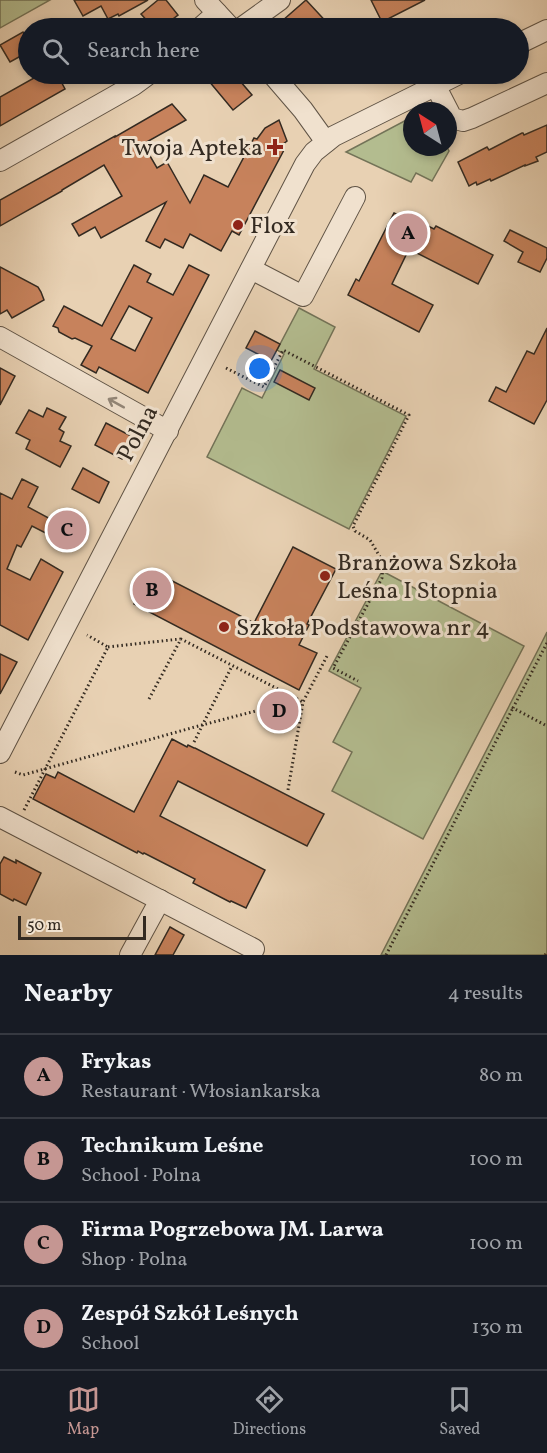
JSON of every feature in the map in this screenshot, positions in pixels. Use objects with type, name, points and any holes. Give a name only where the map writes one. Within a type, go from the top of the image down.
[{"type":"street","points":[[255,18],[280,0]]},
{"type":"street","points":[[211,7],[221,18]]},
{"type":"street","points":[[529,39],[547,30]]},
{"type":"street","points":[[435,85],[452,118],[463,121],[547,83]]},
{"type":"street","points":[[0,160],[135,84]]},
{"type":"street","points":[[281,84],[326,142]]},
{"type":"street","name":"Polna","points":[[0,753],[305,164],[314,152],[344,131],[435,85]]},
{"type":"street","points":[[251,269],[303,296],[355,197]]},
{"type":"street","points":[[0,337],[168,431]]},
{"type":"street","points":[[8,821],[254,949]]},
{"type":"street","points":[[130,955],[160,900]]},
{"type":"path","points":[[226,368],[264,387],[283,350],[409,415],[353,526],[355,531],[370,540],[383,562],[382,578],[333,668],[358,681]]},
{"type":"path","points":[[87,635],[108,647],[181,639],[303,702]]},
{"type":"path","points":[[149,699],[181,639]]},
{"type":"path","points":[[386,955],[547,643]]},
{"type":"path","points":[[8,821],[46,769],[108,647]]},
{"type":"path","points":[[288,790],[303,702],[327,656]]},
{"type":"path","points":[[194,742],[232,666]]},
{"type":"path","points":[[15,772],[23,775],[298,700]]},
{"type":"path","points":[[513,708],[547,726]]},
{"type":"green space","points":[[0,0],[50,0],[0,28]]},
{"type":"green space","points":[[403,122],[403,156],[446,156],[432,181],[416,173],[411,182],[346,152]]},
{"type":"green space","points":[[299,308],[335,327],[314,369],[406,416],[349,529],[207,457],[242,388],[262,398],[284,354],[277,350]]},
{"type":"green space","points":[[382,571],[524,646],[423,839],[332,791],[352,752],[333,742],[361,688],[329,671]]},
{"type":"green space","points":[[547,632],[547,955],[381,955],[539,648]]},
{"type":"building","points":[[74,0],[148,0],[119,16],[118,14],[107,18],[101,6],[83,16]]},
{"type":"building","points":[[158,0],[166,0],[178,15],[174,18],[145,18],[141,14]]},
{"type":"building","points":[[306,0],[323,18],[285,18]]},
{"type":"building","points":[[371,0],[425,0],[390,18],[380,18]]},
{"type":"building","points":[[18,35],[18,58],[10,62],[0,45]]},
{"type":"building","points":[[23,84],[62,84],[65,89],[0,126],[0,97]]},
{"type":"building","points":[[211,84],[243,84],[252,95],[233,110]]},
{"type":"building","points":[[172,104],[186,120],[143,144],[157,168],[167,162],[190,203],[204,175],[228,187],[254,138],[257,139],[265,128],[279,120],[287,141],[282,145],[284,150],[239,235],[232,231],[221,251],[190,234],[183,248],[165,239],[160,248],[146,241],[166,202],[101,238],[95,227],[79,236],[72,224],[122,196],[104,165],[0,226],[0,200]]},
{"type":"building","points":[[547,125],[547,152],[536,157],[538,161],[491,181],[490,179],[477,185],[476,182],[469,186],[458,162],[487,147],[489,150],[522,133],[524,135]]},
{"type":"building","points":[[394,213],[420,226],[422,223],[434,229],[436,226],[493,255],[478,284],[409,249],[392,284],[433,305],[419,332],[348,295],[356,279],[359,281]]},
{"type":"building","points":[[510,230],[547,248],[547,258],[540,272],[518,262],[523,252],[504,241]]},
{"type":"building","points":[[134,265],[151,274],[147,282],[173,295],[189,265],[209,275],[148,393],[99,367],[96,373],[81,365],[92,346],[75,338],[72,339],[53,326],[64,306],[102,326]],"holes":[[[129,306],[152,318],[135,351],[111,339]]]},
{"type":"building","points":[[0,267],[38,287],[44,300],[12,318],[7,310],[0,314]]},
{"type":"building","points":[[547,328],[547,400],[534,424],[489,401],[496,387],[506,392],[527,351],[534,354]]},
{"type":"building","points":[[255,331],[280,344],[271,361],[246,348]]},
{"type":"building","points":[[0,368],[15,376],[0,405]]},
{"type":"building","points":[[280,370],[315,388],[309,400],[274,382]]},
{"type":"building","points":[[47,408],[66,417],[59,429],[64,432],[60,441],[71,446],[60,467],[26,449],[30,440],[16,433],[29,410],[43,417]]},
{"type":"building","points":[[106,423],[133,437],[122,459],[95,445]]},
{"type":"building","points":[[83,468],[109,482],[99,503],[72,489]]},
{"type":"building","points":[[22,479],[38,487],[28,507],[54,521],[58,513],[86,527],[75,548],[32,526],[21,547],[17,545],[7,569],[30,580],[41,559],[63,572],[28,640],[0,625],[0,493],[12,499]]},
{"type":"building","points":[[293,547],[336,569],[307,624],[309,625],[299,645],[317,653],[299,690],[134,604],[151,570],[254,623]]},
{"type":"building","points":[[0,654],[17,662],[0,694]]},
{"type":"building","points":[[172,739],[187,747],[188,745],[195,748],[324,814],[307,846],[178,781],[160,816],[265,870],[246,908],[193,883],[195,879],[144,853],[138,851],[137,853],[33,799],[46,774],[55,778],[58,772],[134,812]]},
{"type":"building","points":[[4,857],[16,863],[16,860],[41,873],[26,905],[0,894],[0,864]]},
{"type":"building","points":[[170,927],[184,935],[173,955],[155,955]]},
{"type":"place","name":"Twoja Apteka","points":[[275,147]]},
{"type":"place","name":"Flox","points":[[238,225]]},
{"type":"place","name":"Frykas","points":[[408,233]]},
{"type":"place","name":"Firma Pogrzebowa JM. Larwa","points":[[67,530]]},
{"type":"place","name":"Branżowa Szkoła Leśna I Stopnia","points":[[325,576]]},
{"type":"place","name":"Technikum Leśne","points":[[152,590]]},
{"type":"place","name":"Szkoła Podstawowa nr 4","points":[[224,627]]},
{"type":"place","name":"Zespół Szkół Leśnych","points":[[279,711]]}]
